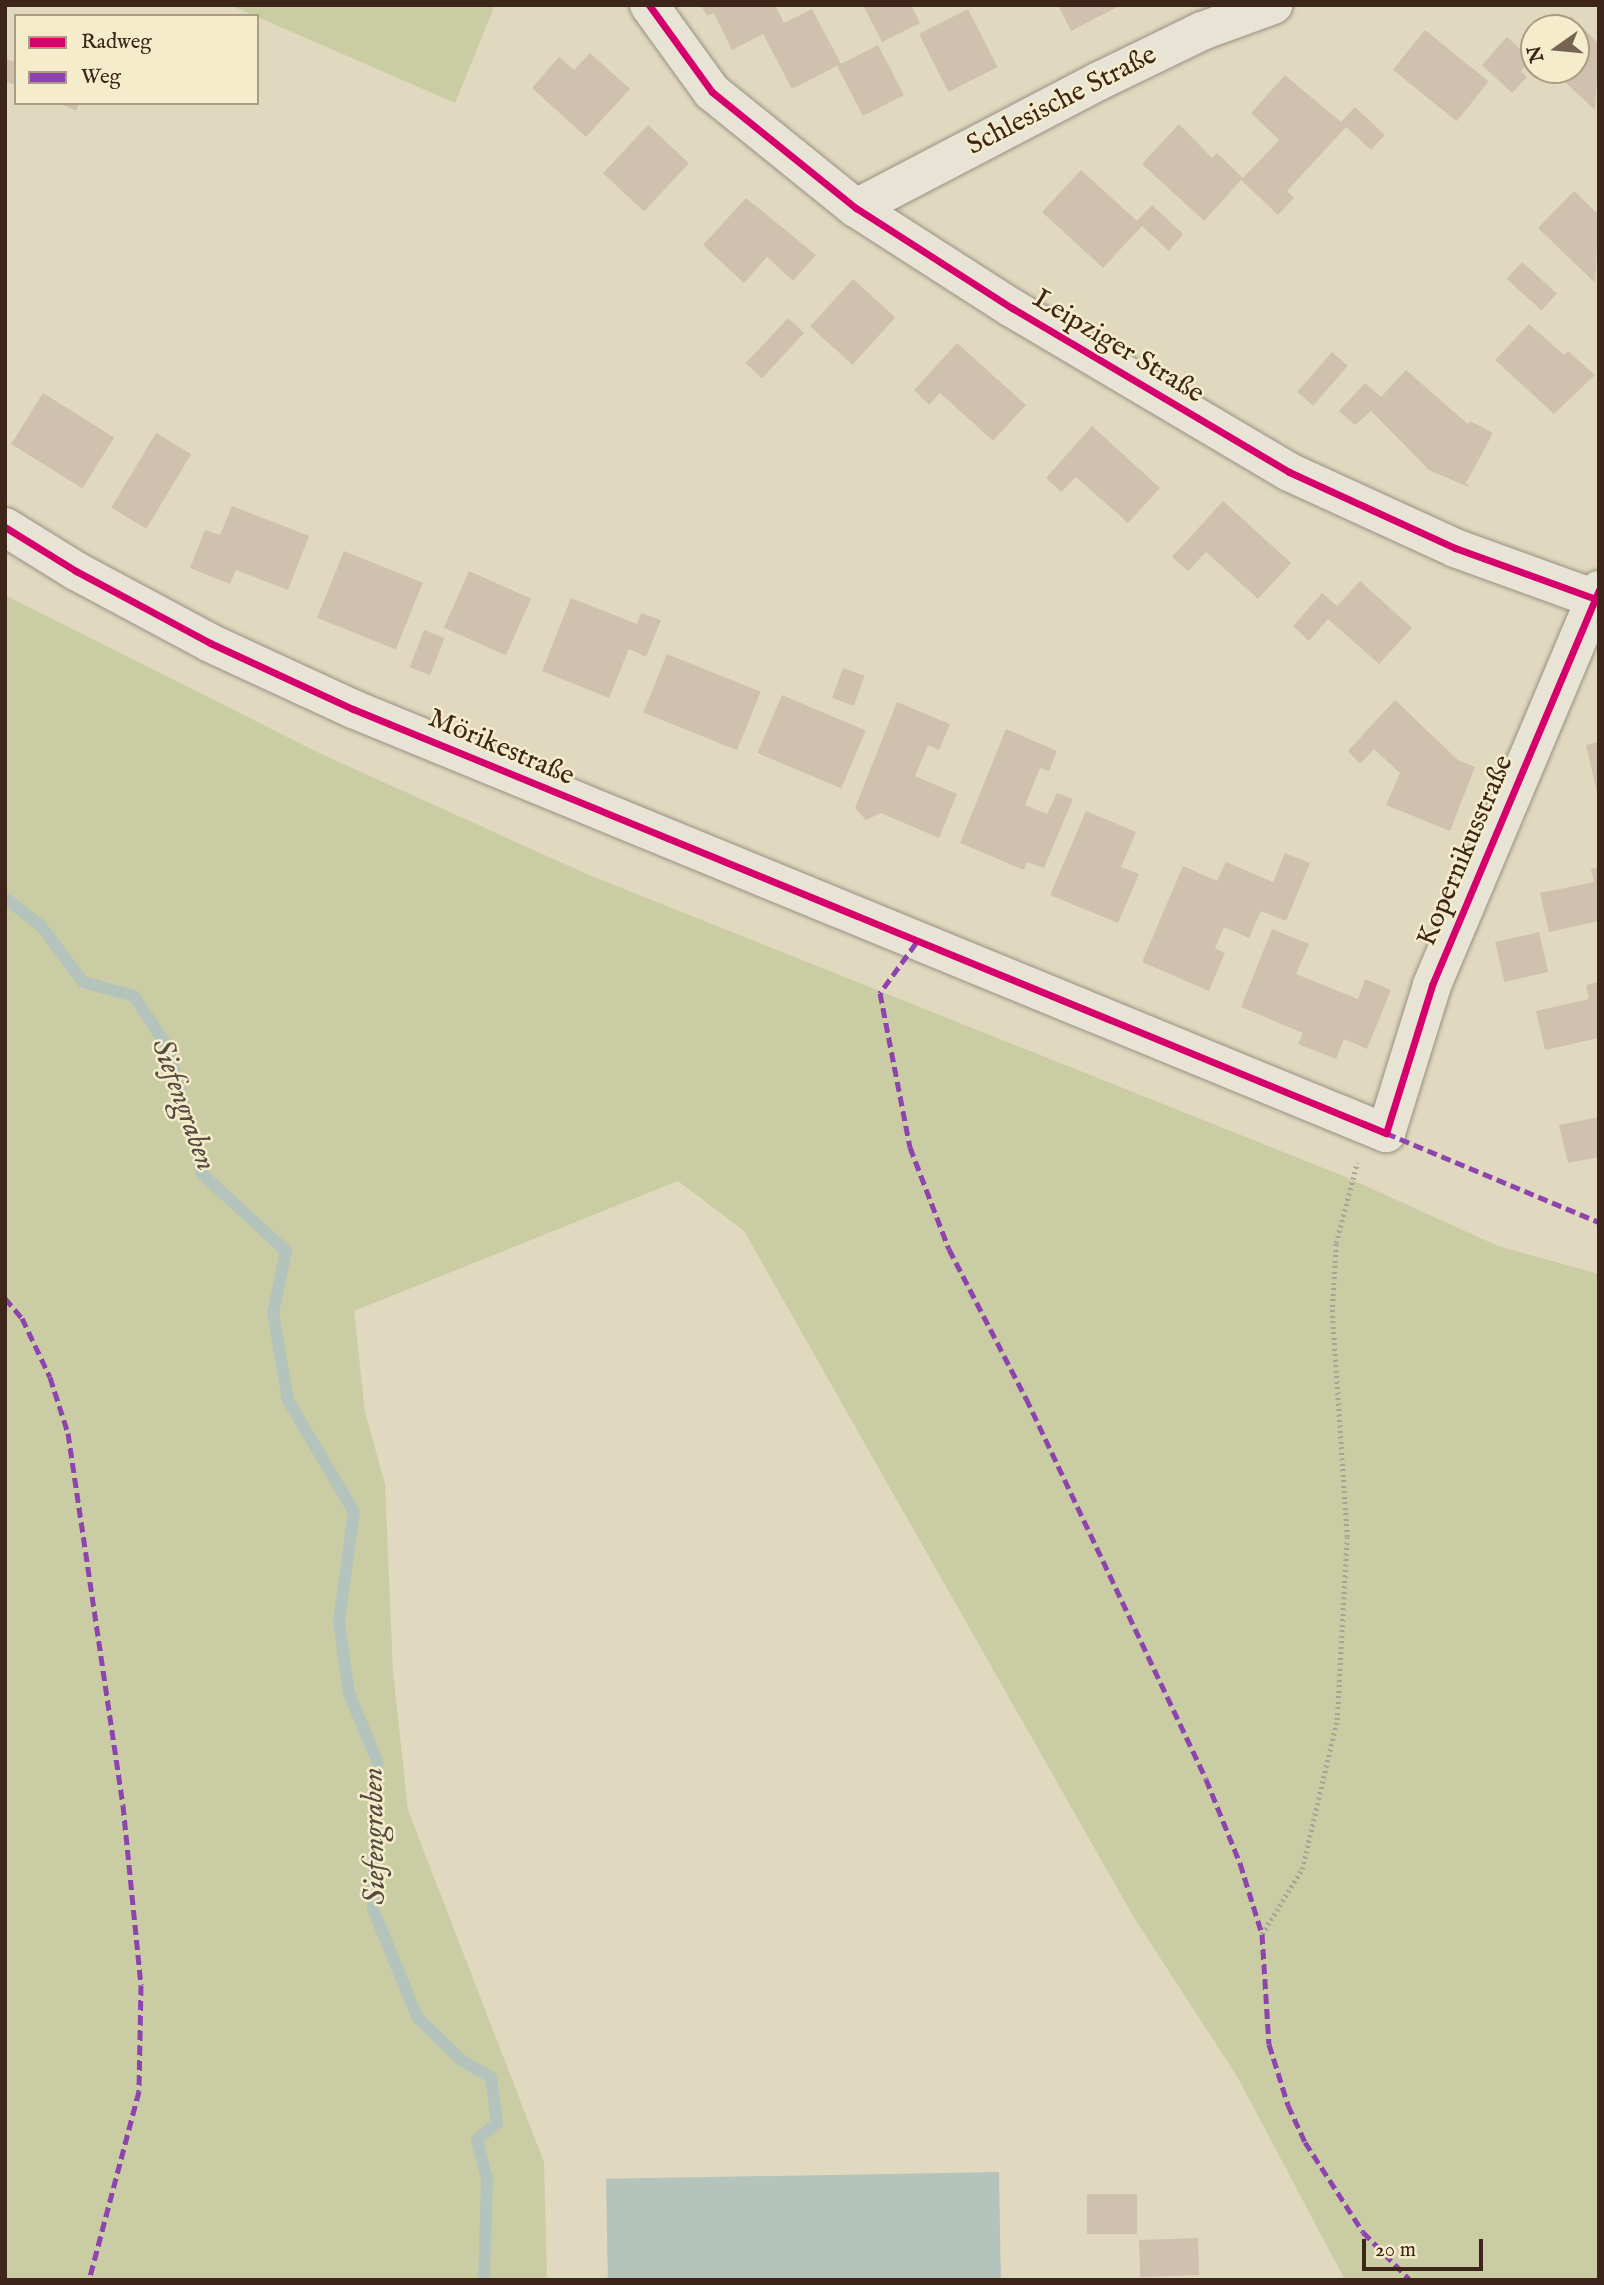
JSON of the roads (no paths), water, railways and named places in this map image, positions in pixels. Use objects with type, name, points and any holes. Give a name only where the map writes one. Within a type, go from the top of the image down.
[{"type":"street","name":"Leipziger Straße","points":[[649,5],[712,92],[856,208],[1163,401],[1289,471],[1455,548],[1598,597]]},
{"type":"street","name":"Schlesische Straße","points":[[856,208],[1097,82],[1202,31],[1273,5]]},
{"type":"street","name":"Mörikestraße","points":[[5,527],[76,571],[210,643],[353,709],[1376,1129]]},
{"type":"street","name":"Kopernikusstraße","points":[[1376,1129],[1432,985],[1598,597]]},
{"type":"waterway","name":"Siefengraben","points":[[5,898],[41,926],[83,982],[134,996],[168,1048],[202,1174],[286,1251],[273,1313],[288,1400],[354,1512],[339,1622],[349,1693],[377,1761],[373,1909],[417,2017],[461,2060],[491,2077],[497,2123],[477,2140],[487,2179],[484,2280]]}]
